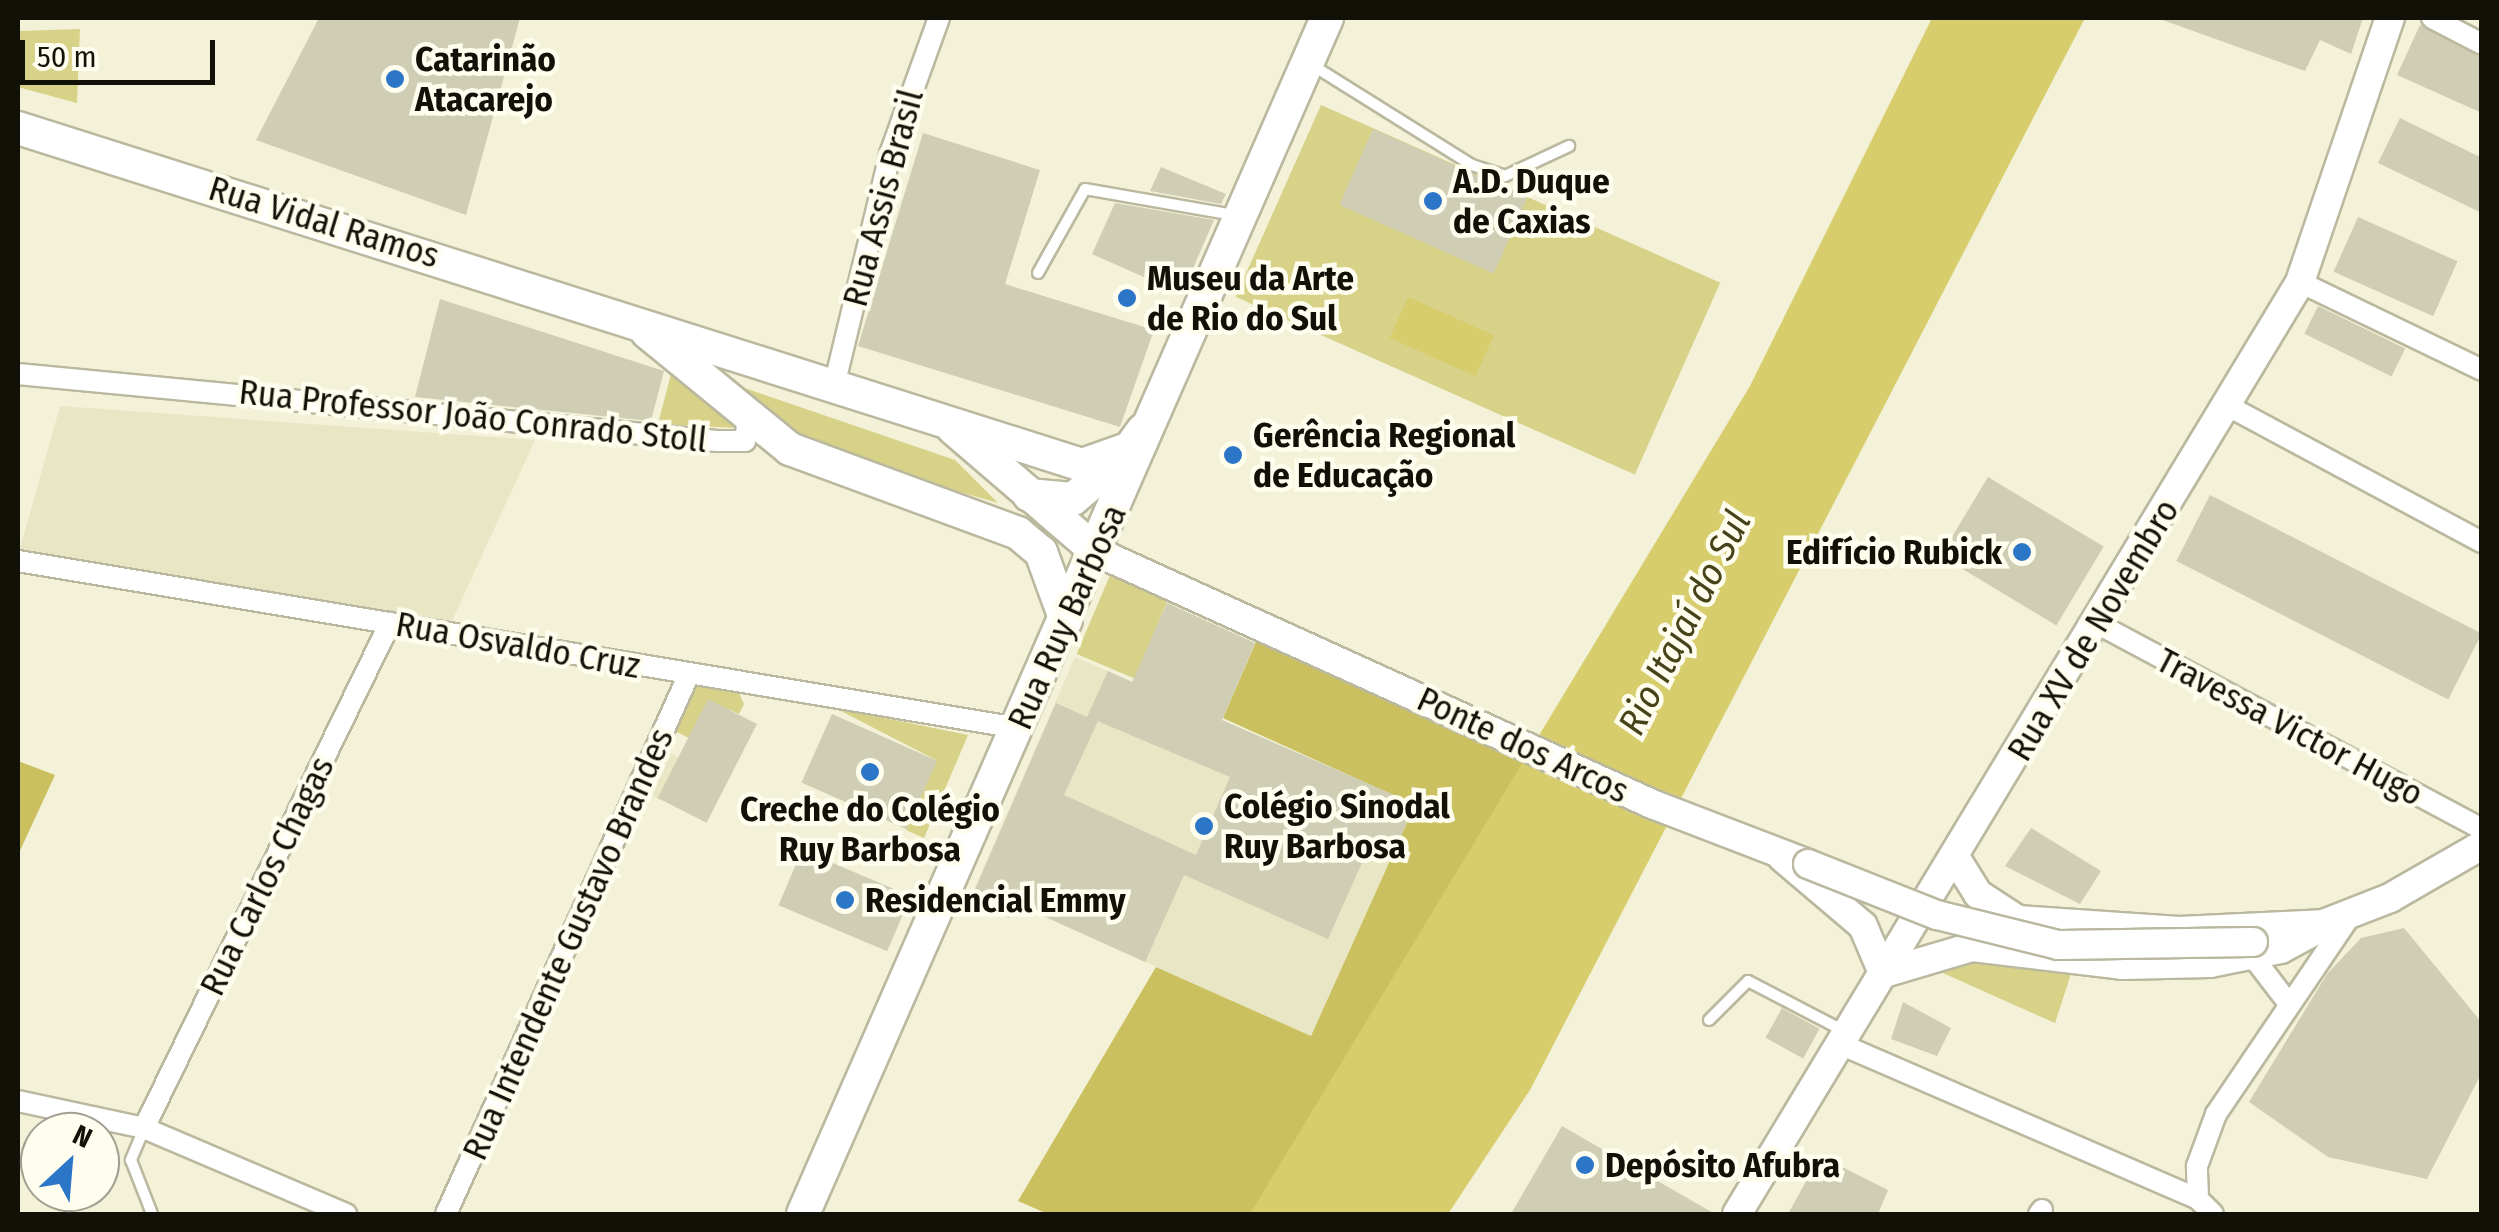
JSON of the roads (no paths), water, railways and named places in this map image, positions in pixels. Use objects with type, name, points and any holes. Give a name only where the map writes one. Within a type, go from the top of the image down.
[{"type":"main road","name":"Rua Ruy Barbosa","points":[[803,1214],[1098,552],[1151,418],[1327,18]]},
{"type":"main road","name":"Rua XV de Novembro","points":[[1737,1214],[2098,624],[2300,282],[2390,18]]},
{"type":"main road","name":"Rua Vidal Ramos","points":[[18,128],[836,382],[1082,464],[1130,448]]},
{"type":"main road","name":"Rua Vidal Ramos","points":[[630,318],[748,416]]},
{"type":"main road","points":[[937,414],[1098,552]]},
{"type":"main road","name":"Rua Professor João Conrado Stoll","points":[[748,416],[790,448],[1018,532],[1040,552],[1066,620]]},
{"type":"main road","points":[[1029,495],[1055,501],[1089,491],[1130,448],[1151,418]]},
{"type":"main road","name":"Ponte dos Arcos","points":[[1098,552],[1652,804],[1770,846],[1938,915],[2058,945],[2253,950]]},
{"type":"main road","points":[[1770,846],[1863,926],[1883,973],[1926,953],[1972,947],[2122,965],[2253,950],[2338,920],[2482,845]]},
{"type":"main road","points":[[1955,856],[1978,894],[2018,920],[2067,925],[2338,920]]},
{"type":"main road","points":[[1972,947],[2018,920]]},
{"type":"main road","points":[[2067,925],[2122,965]]},
{"type":"street","name":"Rua Assis Brasil","points":[[836,382],[890,154],[939,18]]},
{"type":"street","points":[[2432,18],[2482,44]]},
{"type":"street","points":[[2300,282],[2482,370]]},
{"type":"street","name":"Rua Professor João Conrado Stoll","points":[[18,374],[717,441],[745,441],[748,416]]},
{"type":"street","points":[[2228,406],[2482,542]]},
{"type":"street","name":"Rua Osvaldo Cruz","points":[[18,561],[1018,728]]},
{"type":"street","name":"Rua Carlos Chagas","points":[[144,1128],[390,624]]},
{"type":"street","name":"Travessa Victor Hugo","points":[[2098,624],[2482,829]]},
{"type":"street","name":"Rua Intendente Gustavo Brandes","points":[[446,1214],[689,674]]},
{"type":"street","points":[[2205,1207],[2196,1166],[2216,1114],[2338,920]]},
{"type":"street","points":[[2253,950],[2286,1000]]},
{"type":"street","points":[[1844,1038],[2205,1207]]},
{"type":"street","points":[[18,1101],[144,1128],[346,1214]]},
{"type":"lane","points":[[1307,62],[1488,171],[1529,171],[1569,146]]},
{"type":"lane","points":[[1038,273],[1085,188],[1240,216]]},
{"type":"lane","points":[[1709,1020],[1748,981],[1844,1038]]},
{"type":"lane","points":[[144,1128],[131,1160],[152,1214]]},
{"type":"water","name":"Rio Itajaí do Sul","points":[[1932,18],[2085,18],[1530,1090],[1448,1214],[1250,1214],[1750,386]]},
{"type":"water","points":[[1408,297],[1494,335],[1476,376],[1390,338]]},
{"type":"place","name":"Catarinão Atacarejo","points":[[395,79]]},
{"type":"place","name":"A.D. Duque de Caxias","points":[[1433,201]]},
{"type":"place","name":"Museu da Arte de Rio do Sul","points":[[1127,298]]},
{"type":"place","name":"Gerência Regional de Educação","points":[[1233,455]]},
{"type":"place","name":"Edifício Rubick","points":[[2022,552]]},
{"type":"place","name":"Creche do Colégio Ruy Barbosa","points":[[870,772]]},
{"type":"place","name":"Colégio Sinodal Ruy Barbosa","points":[[1204,826]]},
{"type":"place","name":"Residencial Emmy","points":[[845,900]]},
{"type":"place","name":"Depósito Afubra","points":[[1585,1165]]}]
